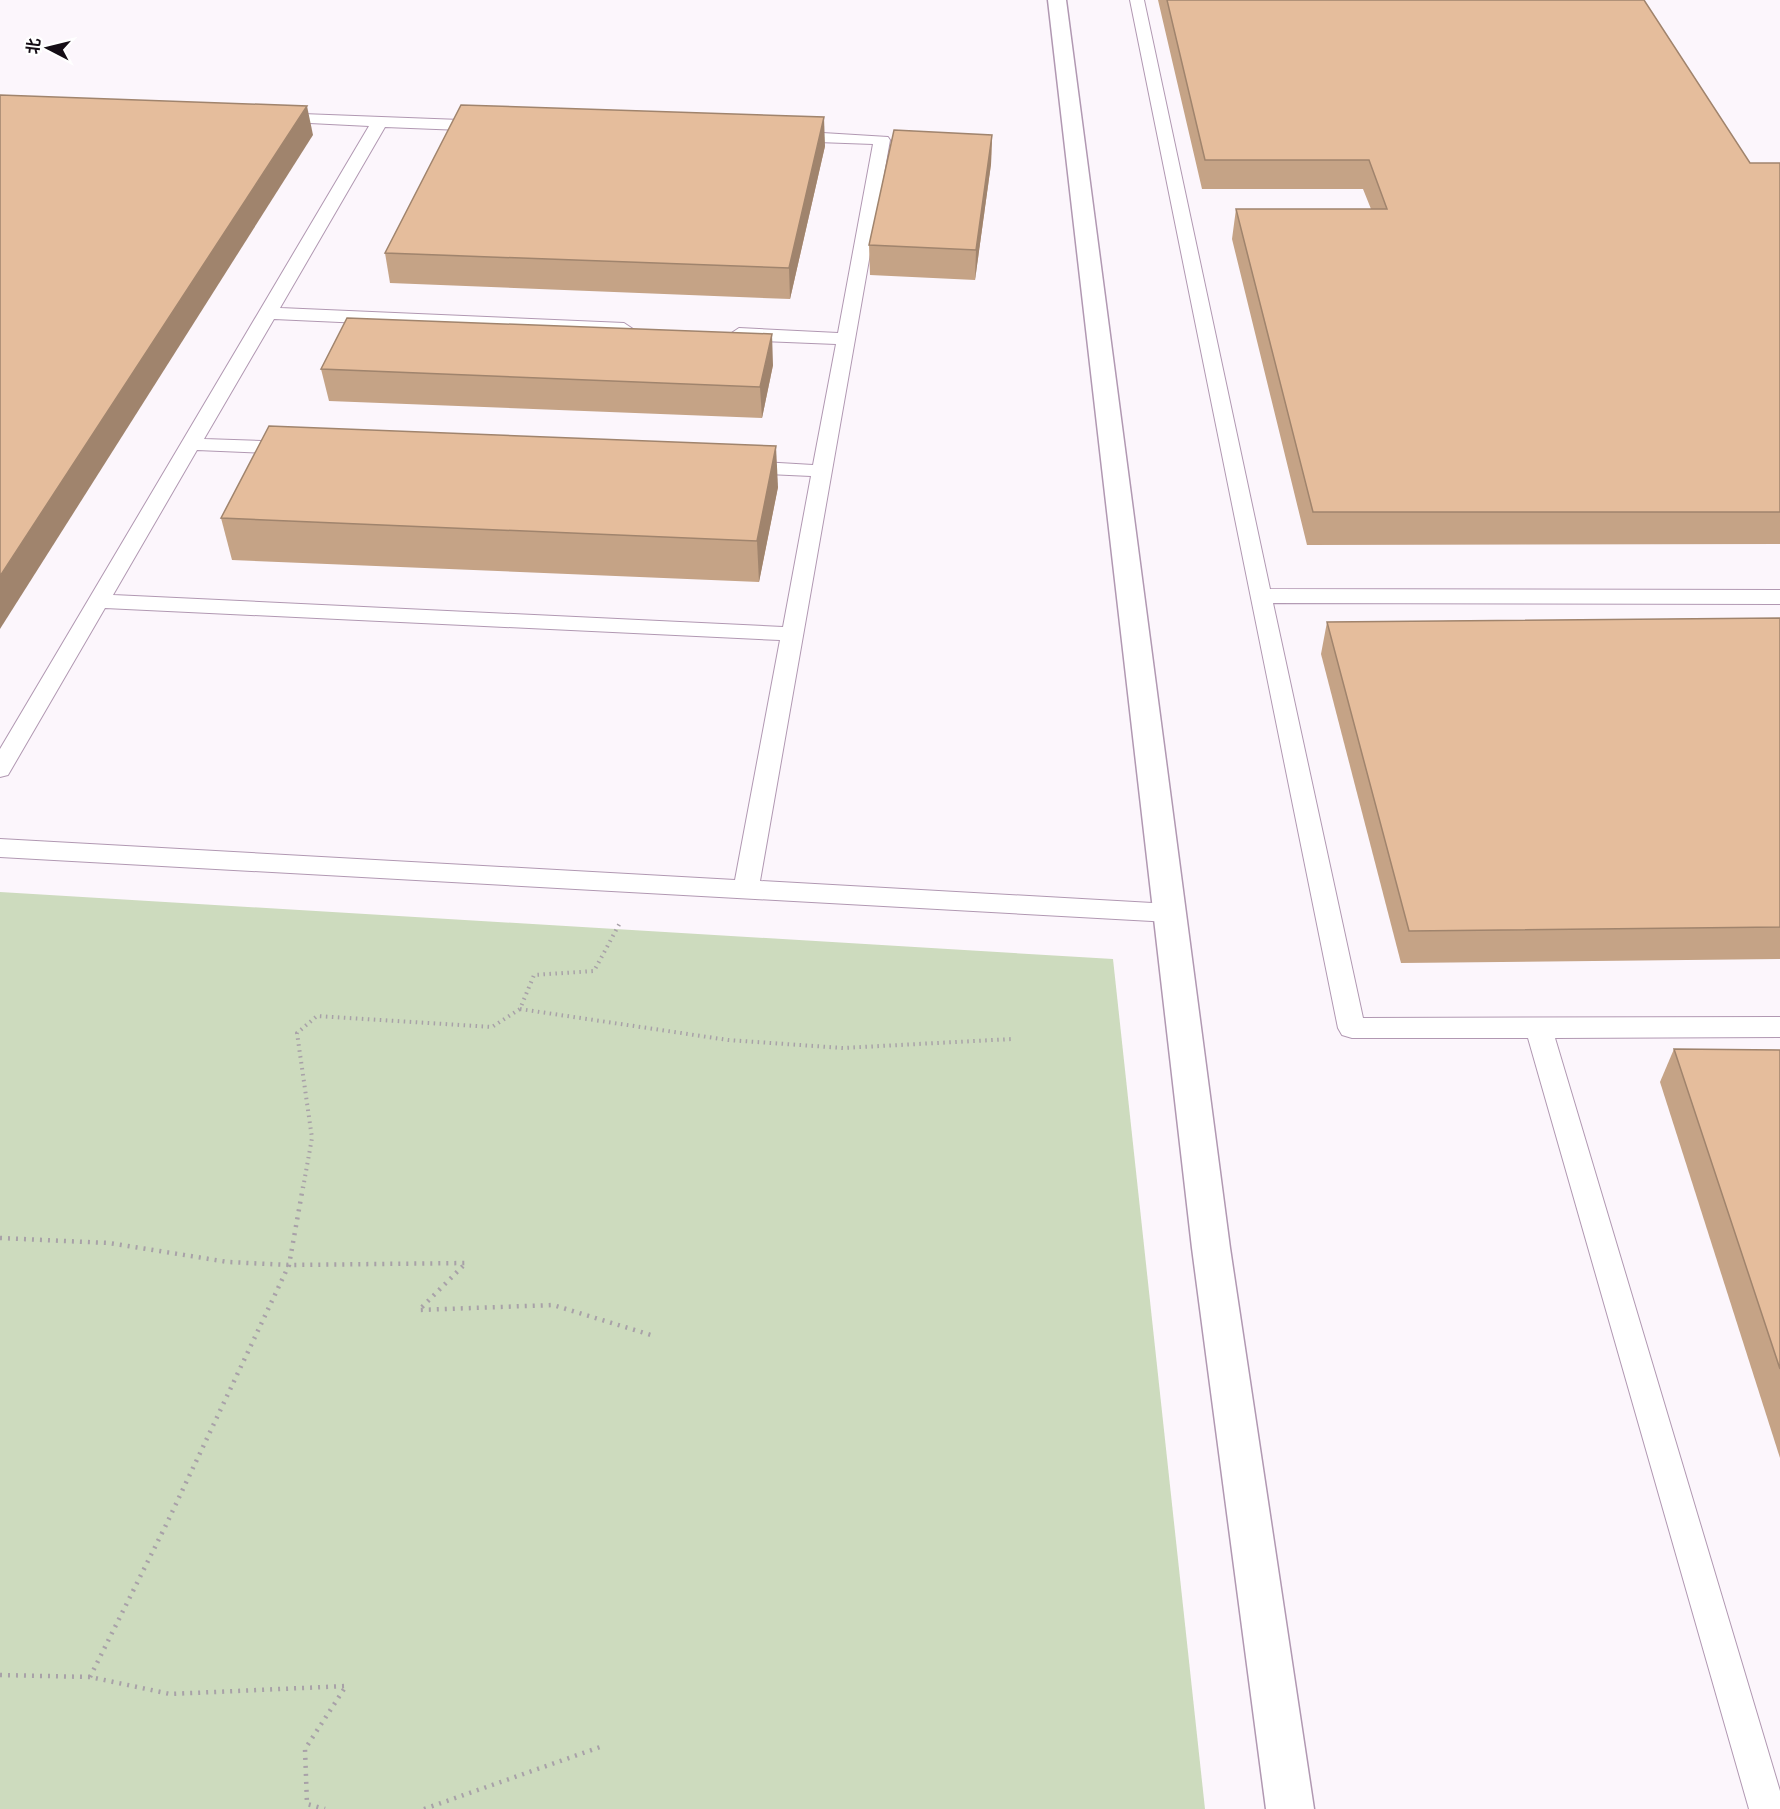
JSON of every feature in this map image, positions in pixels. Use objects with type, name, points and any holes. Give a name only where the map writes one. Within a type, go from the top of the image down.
[{"type":"street","points":[[1057,0],[1211,1248],[1290,1809]]},
{"type":"lane","points":[[1137,0],[1352,1028],[1780,1027]]},
{"type":"lane","points":[[261,117],[500,126]]},
{"type":"lane","points":[[0,770],[380,122]]},
{"type":"lane","points":[[746,890],[882,140],[775,136]]},
{"type":"lane","points":[[268,313],[646,330]]},
{"type":"lane","points":[[717,333],[846,339]]},
{"type":"lane","points":[[192,444],[310,449]]},
{"type":"lane","points":[[727,467],[822,471]]},
{"type":"lane","points":[[1261,596],[1780,597]]},
{"type":"lane","points":[[99,601],[793,634]]},
{"type":"lane","points":[[0,849],[1170,913]]},
{"type":"lane","points":[[1538,1027],[1767,1809]]},
{"type":"path","points":[[90,1677],[166,1525],[288,1265],[312,1138],[297,1033],[317,1016],[492,1027],[520,1010],[534,975],[594,971],[619,928],[633,884]]},
{"type":"path","points":[[520,1010],[728,1040],[843,1048],[1012,1038]]},
{"type":"path","points":[[0,1238],[109,1243],[228,1262],[288,1265],[466,1263],[419,1310],[553,1305],[651,1335]]},
{"type":"path","points":[[0,1675],[90,1677],[170,1694],[346,1686],[305,1749],[307,1804],[325,1809]]},
{"type":"path","points":[[424,1809],[603,1746]]},
{"type":"green space","points":[[0,892],[1113,959],[1205,1809],[0,1809]]},
{"type":"building","points":[[1167,0],[1644,0],[1750,163],[1780,163],[1780,512],[1313,512],[1236,209],[1387,209],[1369,160],[1205,160]]},
{"type":"building","points":[[0,95],[307,106],[0,576]]},
{"type":"building","points":[[461,105],[824,117],[789,268],[385,253]]},
{"type":"building","points":[[894,130],[992,135],[976,250],[869,245]]},
{"type":"building","points":[[347,318],[772,334],[760,387],[321,369]]},
{"type":"building","points":[[269,426],[776,446],[757,541],[221,518]]},
{"type":"building","points":[[1780,618],[1780,927],[1409,931],[1327,622]]},
{"type":"building","points":[[1674,1049],[1780,1050],[1780,1369]]}]
